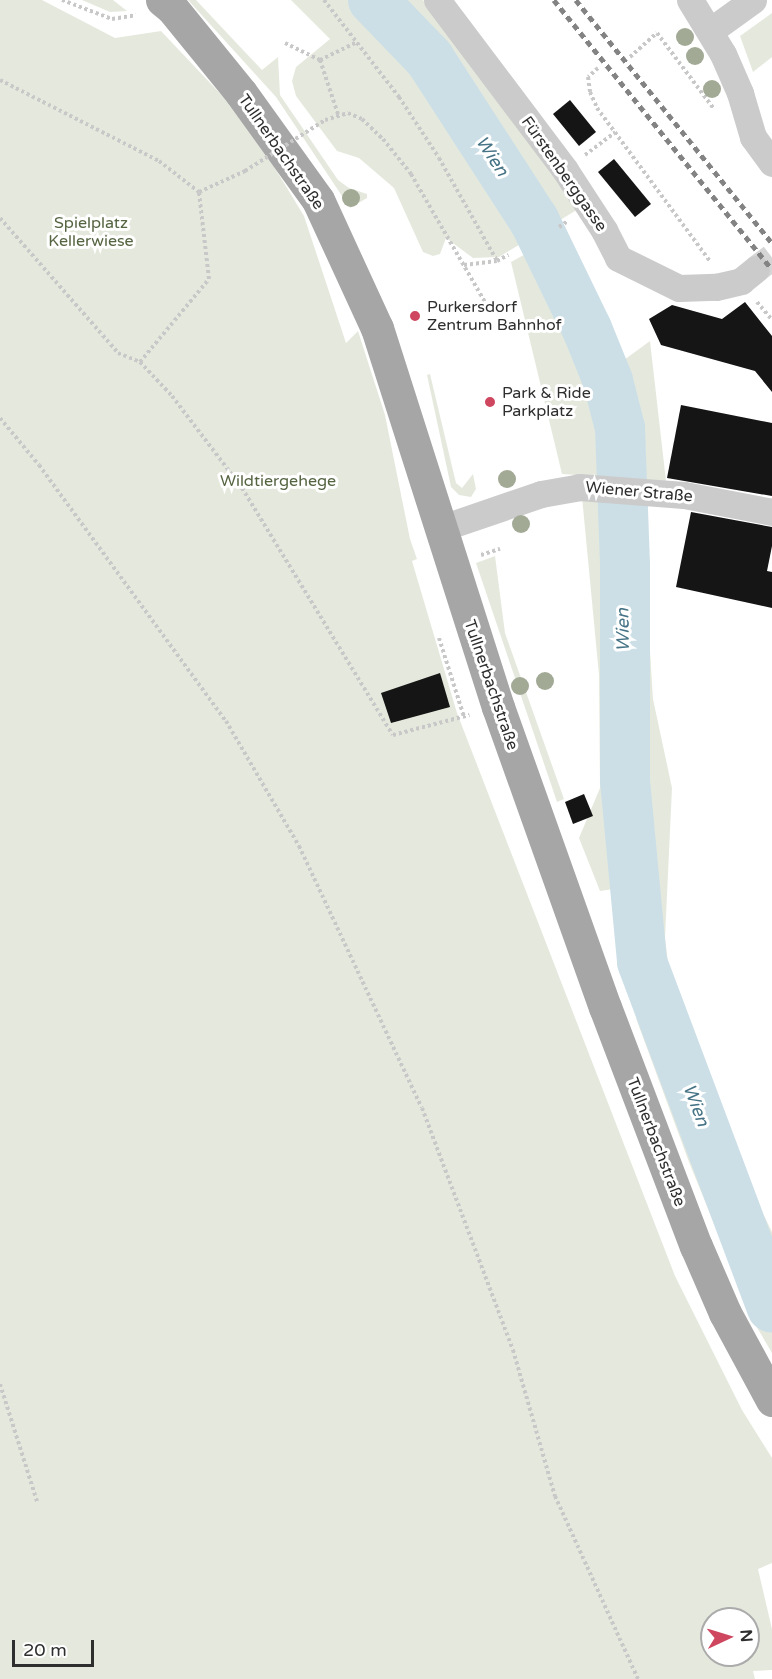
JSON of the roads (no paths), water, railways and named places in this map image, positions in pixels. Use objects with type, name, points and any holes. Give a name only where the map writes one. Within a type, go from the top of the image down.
[{"type":"main road","name":"Tullnerbachstraße","points":[[167,4],[241,93],[318,200],[378,328],[439,529],[498,707],[605,1007],[696,1246],[725,1313],[772,1400]]},
{"type":"street","name":"Fürstenberggasse","points":[[437,0],[565,170],[604,230],[618,258],[679,288],[741,281],[756,269]]},
{"type":"street","points":[[690,0],[723,54],[740,93],[753,137],[772,163]]},
{"type":"street","points":[[710,31],[752,0]]},
{"type":"street","name":"Wiener Straße","points":[[439,529],[541,494],[579,486],[654,495],[684,495],[772,512]]},
{"type":"waterway","name":"Wien","points":[[373,0],[429,58],[534,220],[587,329],[608,381],[620,428],[625,565],[625,781],[642,962],[772,1307]]},
{"type":"tunnel","points":[[756,269],[772,257]]},
{"type":"railway","points":[[554,0],[772,269]]},
{"type":"railway","points":[[576,0],[772,243]]},
{"type":"place","name":"Purkersdorf Zentrum Bahnhof","points":[[415,316]]},
{"type":"place","name":"Park & Ride Parkplatz","points":[[490,402]]},
{"type":"park label","name":"Spielplatz Kellerwiese","points":[[91,232]]},
{"type":"park label","name":"Wildtiergehege","points":[[278,481]]}]
